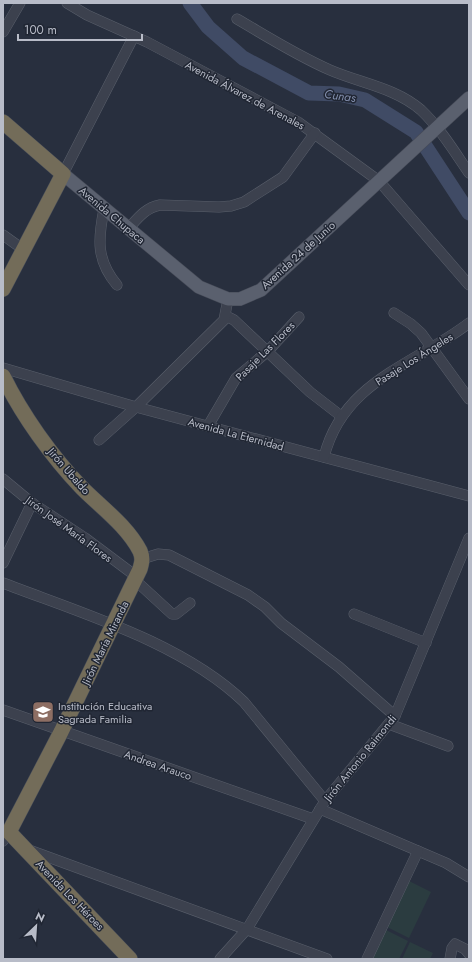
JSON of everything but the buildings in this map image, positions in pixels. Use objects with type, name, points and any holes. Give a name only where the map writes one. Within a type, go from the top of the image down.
[{"type":"highway","name":"Avenida Chupaca","points":[[3,122],[63,174]]},
{"type":"highway","points":[[3,289],[63,174]]},
{"type":"highway","name":"Jirón Ubaldo","points":[[3,376],[12,393],[56,458],[126,532],[140,551],[142,559]]},
{"type":"highway","name":"Jirón María Miranda","points":[[4,832],[61,732],[114,626],[136,578],[142,559]]},
{"type":"highway","name":"Avenida Los Héroes","points":[[4,832],[25,849],[130,959]]},
{"type":"main road","name":"Avenida 24 de Junio","points":[[228,299],[240,299],[262,290],[469,98]]},
{"type":"main road","name":"Avenida Chupaca","points":[[63,174],[199,287],[228,299]]},
{"type":"street","points":[[3,32],[20,3]]},
{"type":"street","name":"Avenida Álvarez de Arenales","points":[[67,3],[87,15],[134,36],[298,122],[315,133],[379,181],[469,285]]},
{"type":"street","points":[[237,19],[285,49],[331,70],[405,99],[421,110],[469,172]]},
{"type":"street","points":[[63,174],[134,36]]},
{"type":"street","points":[[128,229],[145,210],[151,206],[219,207],[231,206],[244,202],[283,177],[315,133]]},
{"type":"street","points":[[104,209],[99,244],[107,273],[117,285]]},
{"type":"street","points":[[3,235],[24,250]]},
{"type":"street","points":[[99,440],[136,407],[224,320],[226,316],[228,299]]},
{"type":"street","points":[[394,312],[411,324],[432,348],[469,399]]},
{"type":"street","points":[[226,316],[234,320],[310,392],[341,416]]},
{"type":"street","name":"Pasaje Las Flores","points":[[208,426],[236,378],[268,351],[299,317]]},
{"type":"street","name":"Pasaje Los Ángeles","points":[[324,457],[330,437],[341,416],[354,400],[404,363],[432,348],[469,323]]},
{"type":"street","name":"Avenida La Eternidad","points":[[3,368],[136,407],[469,496]]},
{"type":"street","name":"Jirón José María Flores","points":[[3,479],[32,502],[85,538],[136,578],[172,614],[176,614],[190,604]]},
{"type":"street","points":[[3,563],[32,502]]},
{"type":"street","name":"Jirón Antonio Raimondi","points":[[220,959],[247,928],[322,805],[392,720],[467,552],[469,538]]},
{"type":"street","points":[[142,559],[158,554],[169,554],[248,595],[265,606],[291,632],[339,667],[392,720],[448,746]]},
{"type":"street","points":[[3,583],[114,626],[164,648],[201,669],[231,689],[244,702],[322,805],[446,863],[469,877]]},
{"type":"street","points":[[354,614],[426,643]]},
{"type":"street","name":"Andrea Arauco","points":[[3,710],[61,732],[313,819]]},
{"type":"street","points":[[25,849],[247,928],[327,959]]},
{"type":"street","points":[[367,959],[418,850]]},
{"type":"street","points":[[450,959],[452,948],[455,944],[465,949],[469,954]]},
{"type":"shaded area","points":[[409,881],[431,892],[409,938],[387,927]]},
{"type":"shaded area","points":[[386,930],[408,941],[399,959],[372,959]]},
{"type":"shaded area","points":[[410,942],[433,953],[430,959],[402,959]]},
{"type":"waterway","name":"Cunas","points":[[190,3],[208,27],[243,58],[309,93],[339,94],[365,100],[416,132],[469,213]]},
{"type":"place","name":"Institución Educativa Sagrada Familia","points":[[43,712]]}]
